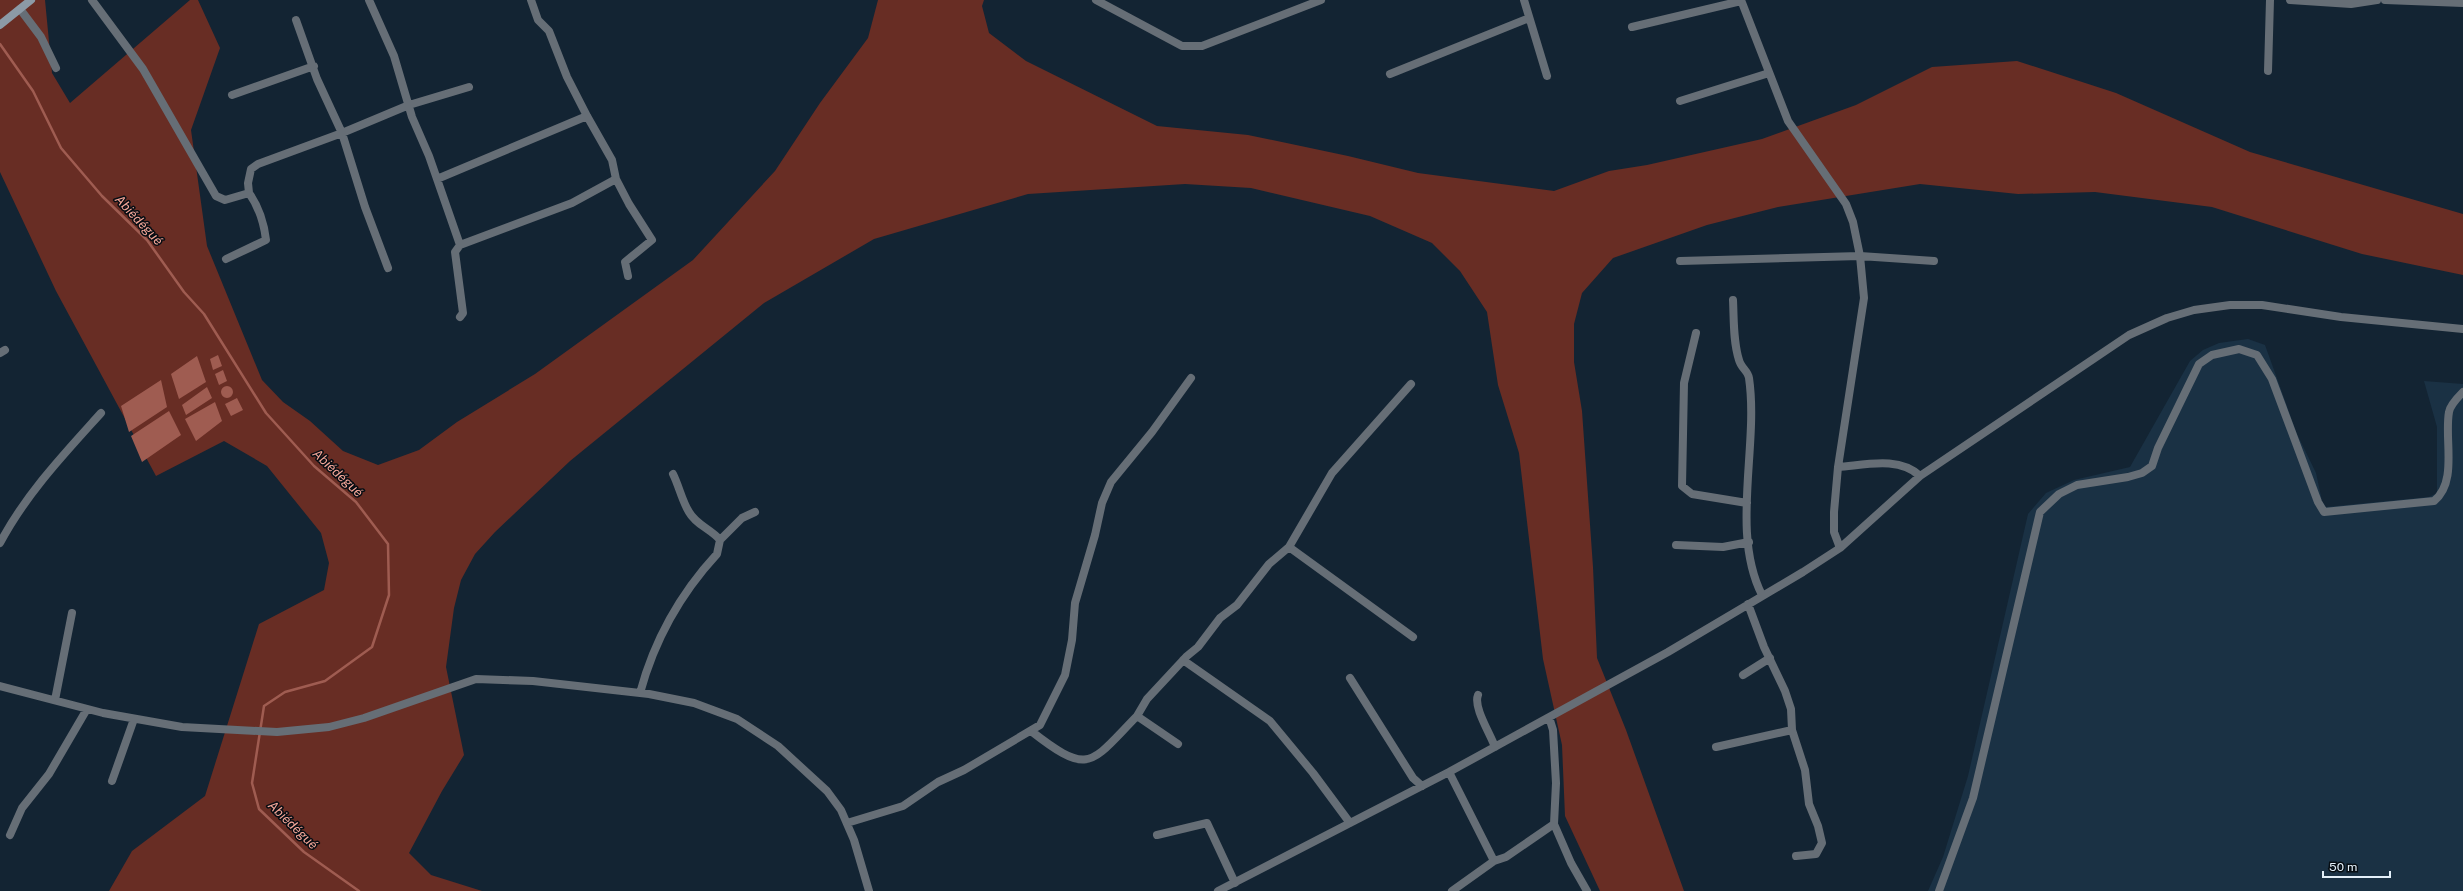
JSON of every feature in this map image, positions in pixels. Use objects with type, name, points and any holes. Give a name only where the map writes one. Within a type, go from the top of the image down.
[{"type":"street","points":[[0,26],[31,0]]},
{"type":"street","points":[[92,0],[143,69],[216,196],[225,200],[248,193]]},
{"type":"street","points":[[369,0],[394,56],[409,105],[460,245]]},
{"type":"street","points":[[531,0],[538,20],[549,31],[567,77],[612,160],[616,179],[629,204],[652,240],[625,262],[628,276]]},
{"type":"street","points":[[1096,0],[1182,46],[1192,47],[1202,46],[1321,0]]},
{"type":"street","points":[[1524,0],[1547,76]]},
{"type":"street","points":[[2268,72],[2270,0]]},
{"type":"street","points":[[2290,0],[2351,4],[2377,0]]},
{"type":"street","points":[[2385,0],[2463,3]]},
{"type":"street","points":[[1632,27],[1741,1],[1788,121],[1846,204],[1853,222],[1860,256],[1864,298],[1838,466],[1834,512],[1834,532],[1840,548]]},
{"type":"street","points":[[20,9],[41,38],[56,68]]},
{"type":"street","points":[[1390,74],[1529,18]]},
{"type":"street","points":[[296,20],[314,66],[317,79],[342,133],[365,207],[388,268]]},
{"type":"street","points":[[232,95],[314,66]]},
{"type":"street","points":[[1680,101],[1769,73]]},
{"type":"street","points":[[226,259],[266,240],[259,212],[248,193],[251,169],[258,164],[342,133],[409,105],[469,87]]},
{"type":"street","points":[[437,179],[587,116]]},
{"type":"street","points":[[460,317],[462,308],[455,252],[460,245],[572,203],[616,179]]},
{"type":"street","points":[[1680,261],[1860,256],[1934,261]]},
{"type":"street","points":[[1733,300],[1734,342],[1739,362],[1749,377],[1751,412],[1747,503],[1749,542],[1754,580],[1762,595]]},
{"type":"street","points":[[1218,891],[1422,786],[1668,652],[1840,548],[1920,476],[2129,335],[2167,318],[2194,310],[2230,305],[2262,305],[2341,317],[2463,329]]},
{"type":"street","points":[[1696,333],[1684,383],[1682,486],[1692,494],[1747,503]]},
{"type":"street","points":[[1939,891],[1973,798],[2040,512],[2059,494],[2077,485],[2142,473],[2152,466],[2158,448],[2199,364],[2212,354],[2239,349],[2256,355],[2272,379],[2318,502],[2324,512],[2434,501],[2442,495],[2446,475],[2448,411],[2463,392]]},
{"type":"street","points":[[847,823],[903,806],[938,782],[964,770],[1040,725],[1065,674],[1072,640],[1075,603],[1095,534],[1102,503],[1111,482],[1152,432],[1191,378]]},
{"type":"street","points":[[1031,731],[1058,752],[1077,760],[1087,760],[1108,748],[1137,716],[1147,699],[1183,660],[1198,647],[1220,618],[1237,605],[1269,564],[1289,547],[1332,473],[1411,384]]},
{"type":"street","points":[[0,543],[12,520],[43,478],[101,413]]},
{"type":"street","points":[[1838,466],[1895,463],[1912,468],[1920,476]]},
{"type":"street","points":[[673,474],[689,513],[720,540]]},
{"type":"street","points":[[640,693],[653,655],[680,600],[696,576],[717,554],[720,540],[742,518],[755,512]]},
{"type":"street","points":[[1676,545],[1723,547],[1749,542]]},
{"type":"street","points":[[1289,547],[1413,637]]},
{"type":"street","points":[[1748,604],[1785,691],[1791,709],[1792,730],[1805,770],[1809,804],[1818,826],[1822,843],[1816,854],[1796,856]]},
{"type":"street","points":[[55,700],[72,613]]},
{"type":"street","points":[[1743,675],[1770,658]]},
{"type":"street","points":[[1183,660],[1270,721],[1313,773],[1350,823]]},
{"type":"street","points":[[1350,678],[1413,778],[1422,786]]},
{"type":"street","points":[[0,686],[87,709],[182,727],[277,732],[329,727],[364,718],[476,679],[532,681],[640,693],[694,703],[737,719],[778,746],[827,791],[841,810],[847,823],[869,891]]},
{"type":"street","points":[[1478,695],[1476,700],[1478,708],[1495,747]]},
{"type":"street","points":[[10,835],[22,808],[49,774],[87,709]]},
{"type":"street","points":[[1137,716],[1178,744]]},
{"type":"street","points":[[1549,717],[1553,730],[1556,783],[1554,824],[1571,863],[1587,891]]},
{"type":"street","points":[[112,781],[134,719]]},
{"type":"street","points":[[1716,747],[1792,730]]},
{"type":"street","points":[[1448,772],[1494,861]]},
{"type":"street","points":[[1157,835],[1207,823],[1235,883]]},
{"type":"street","points":[[1452,891],[1494,861],[1506,857],[1554,824]]},
{"type":"shaded area","points":[[0,0],[45,0],[52,73],[70,103],[190,0],[198,0],[220,48],[191,130],[207,246],[262,380],[283,402],[310,421],[343,451],[378,465],[419,450],[457,422],[535,374],[693,260],[775,171],[820,103],[868,38],[878,0],[984,0],[982,6],[989,33],[1026,61],[1157,126],[1248,135],[1348,156],[1418,173],[1554,191],[1609,171],[1647,165],[1762,139],[1856,105],[1932,67],[2017,61],[2116,93],[2250,152],[2463,214],[2463,275],[2362,254],[2212,207],[2095,192],[2018,194],[1920,184],[1778,207],[1707,225],[1613,258],[1582,293],[1574,324],[1574,362],[1582,411],[1593,567],[1597,658],[1626,730],[1684,891],[1600,891],[1565,816],[1562,745],[1543,659],[1519,453],[1498,385],[1487,312],[1460,271],[1432,243],[1370,216],[1251,188],[1185,184],[1028,194],[874,239],[764,303],[570,461],[495,532],[475,554],[461,580],[454,608],[446,667],[464,755],[442,791],[409,853],[431,875],[482,891],[109,891],[132,851],[205,796],[259,624],[324,590],[329,563],[321,533],[267,466],[224,441],[156,476],[56,291],[0,172]]},
{"type":"shaded area","points":[[2248,339],[2265,345],[2297,434],[2316,473],[2322,501],[2326,507],[2429,497],[2437,493],[2437,427],[2424,381],[2463,384],[2463,891],[1928,891],[1943,857],[1968,776],[2028,514],[2046,493],[2074,480],[2130,467],[2190,361],[2203,350],[2219,343]]},
{"type":"shaded area","points":[[218,355],[222,366],[213,370],[210,359]]},
{"type":"shaded area","points":[[197,356],[206,382],[179,399],[171,374]]},
{"type":"shaded area","points":[[223,370],[227,381],[219,385],[215,374]]},
{"type":"shaded area","points":[[161,380],[167,407],[129,432],[121,406]]},
{"type":"shaded area","points":[[225,386],[229,386],[233,392],[229,398],[225,398],[221,394],[221,390]]},
{"type":"shaded area","points":[[207,387],[212,398],[186,415],[182,405]]},
{"type":"shaded area","points":[[237,398],[243,410],[231,416],[225,404]]},
{"type":"shaded area","points":[[215,402],[222,421],[196,441],[185,419]]},
{"type":"shaded area","points":[[169,411],[181,435],[142,462],[131,436]]},
{"type":"waterway","name":"Abiédégué","points":[[0,44],[33,91],[61,148],[102,196],[147,240],[184,292],[204,314],[266,413],[314,466],[356,502],[388,544],[389,595],[372,647],[325,681],[285,692],[264,706],[252,783],[259,809],[304,852],[359,891]]}]
